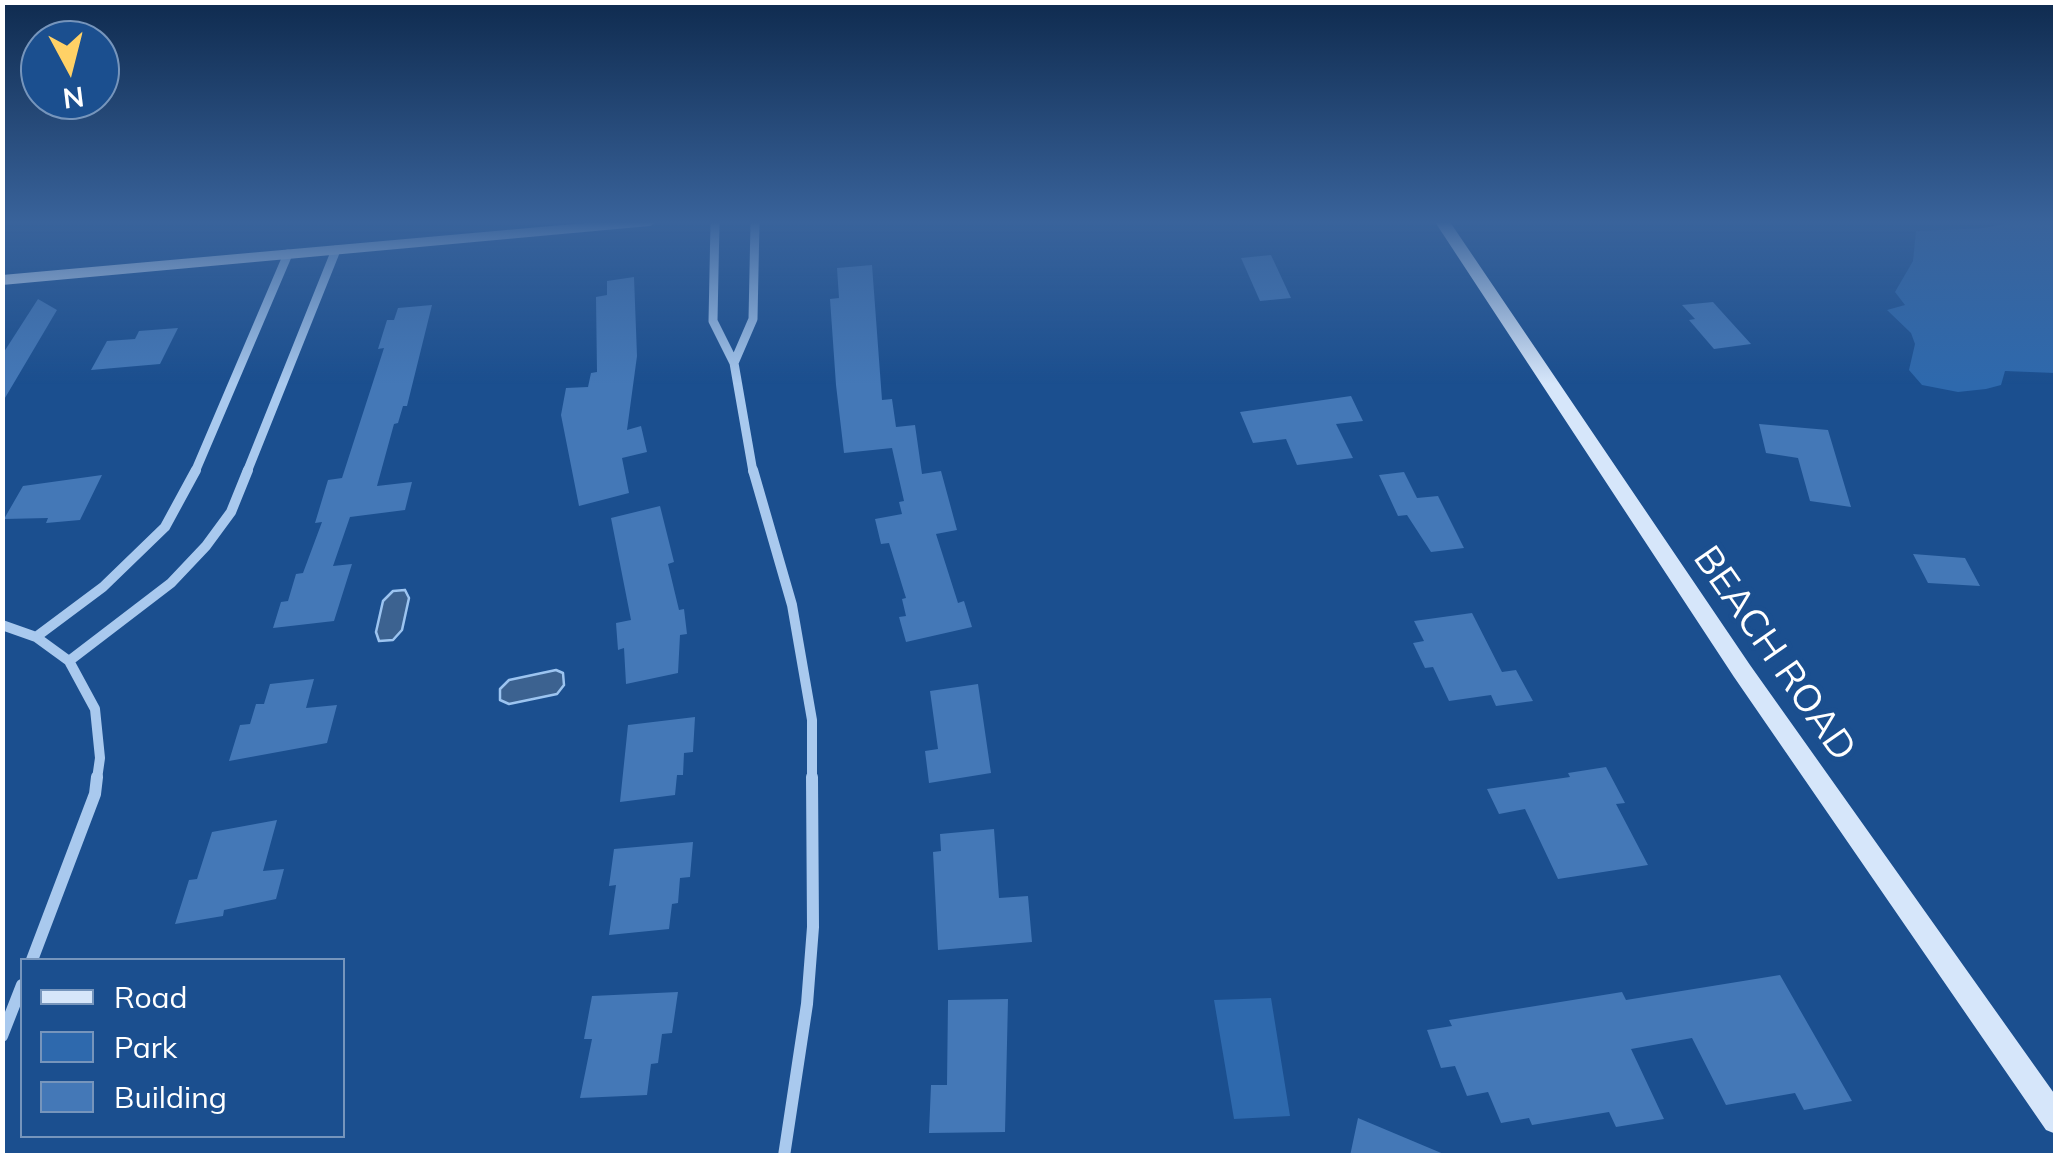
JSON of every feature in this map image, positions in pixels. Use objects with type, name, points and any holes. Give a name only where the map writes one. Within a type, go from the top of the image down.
[{"type":"street","points":[[2,280],[46,276]]},
{"type":"street","points":[[36,638],[102,587],[165,527],[184,496],[279,276]]},
{"type":"street","points":[[70,661],[171,582],[206,546],[231,512],[326,276]]},
{"type":"street","points":[[714,276],[714,321],[734,363],[754,478],[792,605],[812,720],[813,927],[807,1004],[784,1156]]},
{"type":"street","points":[[734,363],[753,319],[753,276]]},
{"type":"street","name":"BEACH ROAD","points":[[1478,276],[1733,658],[2056,1120]]},
{"type":"street","points":[[2,625],[36,638],[70,661],[95,708],[100,758],[91,807],[33,958]]},
{"type":"street","points":[[2,1036],[20,990]]},
{"type":"green space","points":[[1904,276],[2055,276],[2055,373],[2005,371],[2001,385],[1958,392],[1922,385],[1909,370],[1915,344],[1911,333],[1887,310],[1905,305],[1895,292]]},
{"type":"green space","points":[[1271,998],[1290,1116],[1234,1119],[1214,1000]]},
{"type":"shaded area","points":[[405,590],[409,598],[402,630],[393,640],[379,641],[376,632],[383,601],[393,591]]},
{"type":"shaded area","points":[[556,670],[563,673],[564,685],[557,694],[509,704],[500,700],[500,689],[509,680]]},
{"type":"building","points":[[838,276],[873,276],[882,400],[892,399],[896,427],[915,425],[922,474],[941,471],[957,530],[936,534],[958,603],[964,601],[972,627],[906,642],[899,617],[906,616],[902,599],[906,598],[889,543],[881,544],[875,519],[902,514],[899,502],[904,501],[892,448],[844,453],[830,299],[839,298]]},
{"type":"building","points":[[1249,276],[1281,276],[1291,298],[1260,301]]},
{"type":"building","points":[[634,277],[637,356],[627,430],[641,426],[647,452],[622,458],[629,493],[579,506],[561,415],[566,388],[588,387],[591,373],[597,372],[596,297],[607,295],[607,281]]},
{"type":"building","points":[[38,299],[57,310],[2,403],[2,355]]},
{"type":"building","points":[[1713,302],[1751,344],[1714,349],[1689,320],[1695,319],[1682,305]]},
{"type":"building","points":[[432,305],[407,406],[403,406],[398,423],[394,424],[377,486],[412,482],[405,510],[350,517],[333,566],[352,564],[334,621],[273,628],[281,602],[288,601],[296,574],[303,573],[322,522],[315,523],[328,480],[342,478],[384,348],[378,349],[387,320],[394,320],[398,308]]},
{"type":"building","points":[[178,328],[160,364],[91,370],[107,341],[135,339],[139,331]]},
{"type":"building","points":[[1351,396],[1363,421],[1336,424],[1353,458],[1297,465],[1286,439],[1253,443],[1240,412]]},
{"type":"building","points":[[1759,424],[1828,430],[1851,507],[1810,501],[1798,458],[1766,453]]},
{"type":"building","points":[[1404,472],[1417,498],[1438,496],[1464,548],[1431,552],[1407,515],[1398,516],[1379,475]]},
{"type":"building","points":[[102,475],[80,520],[46,523],[48,518],[4,519],[23,486]]},
{"type":"building","points":[[660,506],[674,562],[668,564],[679,610],[684,609],[687,634],[680,635],[678,673],[626,684],[624,648],[618,650],[616,623],[631,620],[611,518]]},
{"type":"building","points":[[1913,554],[1965,558],[1980,586],[1928,583]]},
{"type":"building","points":[[1472,613],[1502,672],[1516,670],[1533,701],[1496,706],[1491,695],[1449,701],[1433,667],[1425,668],[1413,643],[1424,641],[1414,621]]},
{"type":"building","points":[[314,679],[306,708],[337,705],[327,743],[229,761],[240,725],[250,724],[256,704],[264,704],[270,684]]},
{"type":"building","points":[[978,684],[991,773],[929,783],[925,751],[938,749],[930,691]]},
{"type":"building","points":[[695,717],[693,752],[684,753],[683,775],[677,775],[675,795],[620,802],[628,725]]},
{"type":"building","points":[[1606,767],[1625,803],[1616,804],[1648,865],[1558,879],[1525,809],[1499,814],[1487,789],[1570,777],[1568,773]]},
{"type":"building","points":[[277,820],[263,871],[284,869],[276,899],[224,910],[223,916],[175,924],[189,880],[197,879],[212,832]]},
{"type":"building","points":[[994,829],[999,898],[1028,896],[1032,942],[938,950],[933,852],[941,851],[940,834]]},
{"type":"building","points":[[693,842],[690,877],[680,878],[678,903],[672,904],[669,929],[609,935],[616,885],[609,886],[614,849]]},
{"type":"building","points":[[1780,975],[1852,1101],[1804,1110],[1795,1093],[1726,1105],[1692,1038],[1631,1049],[1664,1119],[1616,1127],[1609,1112],[1532,1125],[1529,1118],[1501,1123],[1488,1092],[1467,1096],[1455,1066],[1441,1068],[1427,1030],[1452,1026],[1449,1020],[1622,992],[1626,1000]]},
{"type":"building","points":[[678,992],[672,1033],[662,1034],[658,1063],[651,1064],[647,1095],[580,1098],[592,1039],[584,1039],[592,996]]},
{"type":"building","points":[[1008,999],[1005,1132],[929,1133],[931,1085],[947,1085],[948,1000]]},
{"type":"building","points":[[1358,1118],[1446,1155],[1446,1156],[1350,1156]]}]
